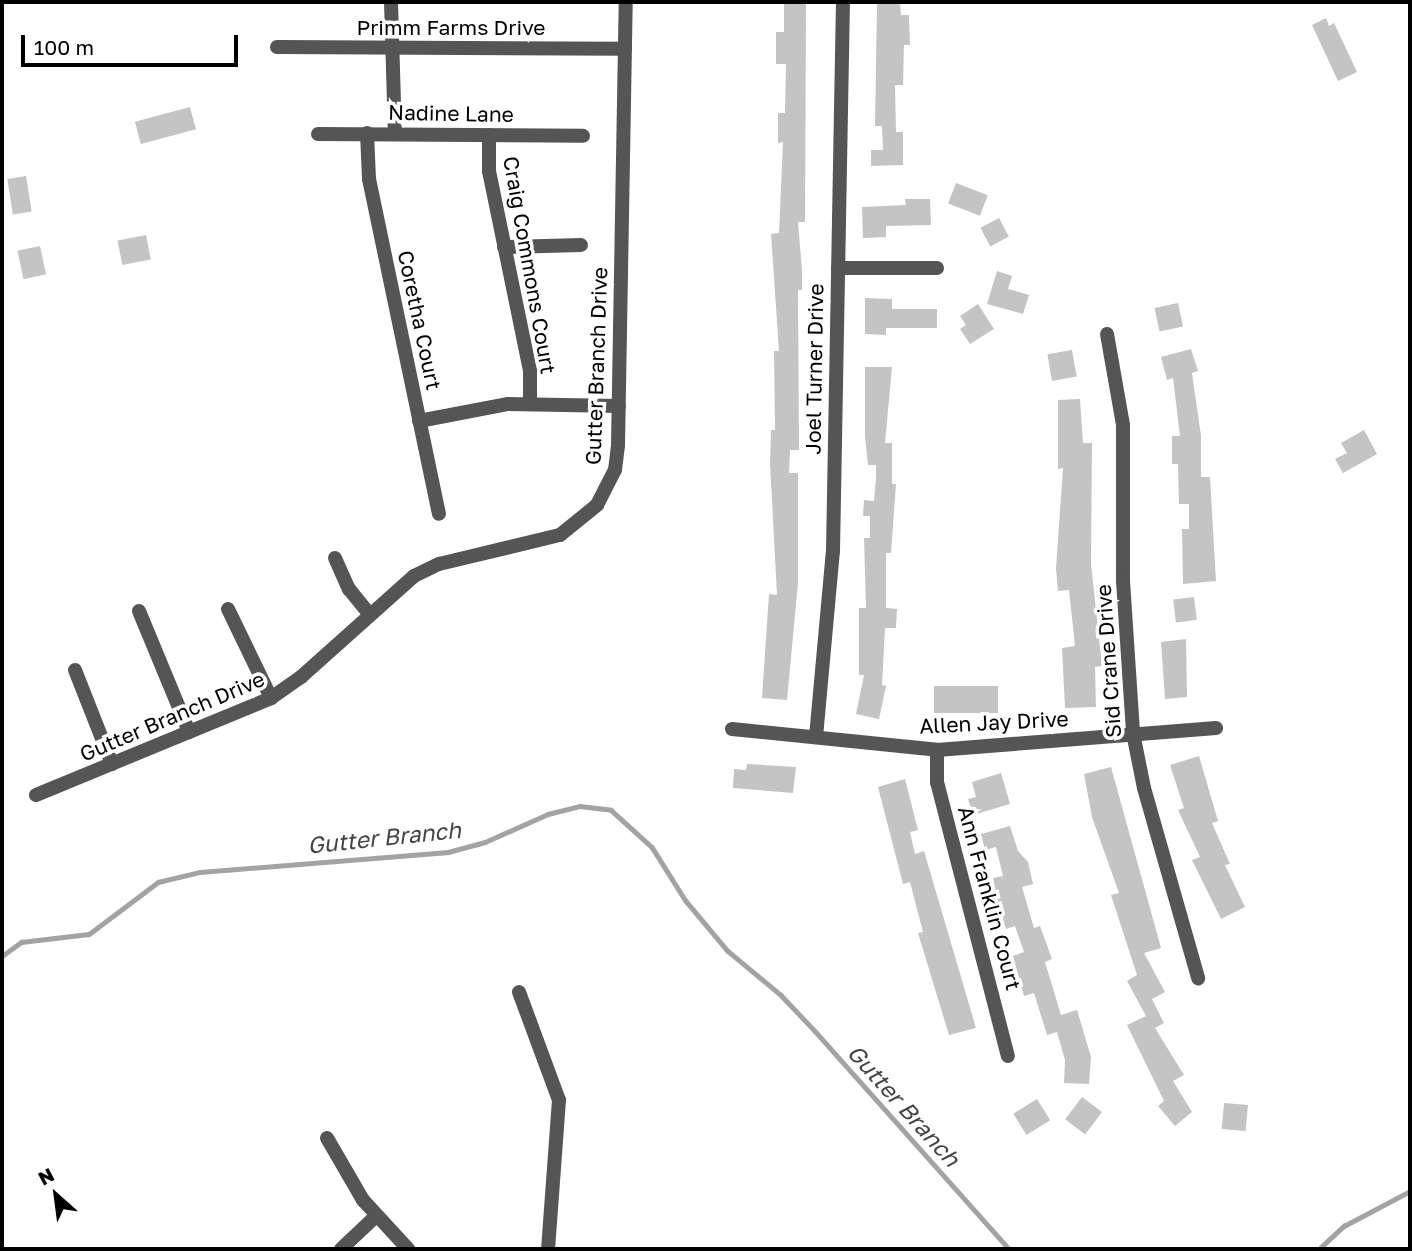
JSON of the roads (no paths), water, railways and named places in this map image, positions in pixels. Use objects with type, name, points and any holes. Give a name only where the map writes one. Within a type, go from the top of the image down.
[{"type":"street","points":[[391,2],[395,133]]},
{"type":"street","name":"Gutter Branch Drive","points":[[37,795],[271,698],[426,569],[545,541],[579,523],[605,494],[615,470],[619,405],[626,2]]},
{"type":"street","name":"Joel Turner Drive","points":[[816,737],[833,565],[843,2]]},
{"type":"street","name":"Primm Farms Drive","points":[[277,47],[625,49]]},
{"type":"street","name":"Coretha Court","points":[[367,133],[369,179],[439,514]]},
{"type":"street","name":"Nadine Lane","points":[[318,134],[583,136]]},
{"type":"street","name":"Craig Commons Court","points":[[489,135],[489,171],[530,370],[530,403]]},
{"type":"street","points":[[504,247],[581,245]]},
{"type":"street","points":[[838,268],[937,268]]},
{"type":"street","name":"Sid Crane Drive","points":[[1107,334],[1123,425],[1123,581],[1133,733],[1144,788],[1198,978]]},
{"type":"street","points":[[419,421],[485,406],[530,403],[619,405]]},
{"type":"street","points":[[335,558],[349,589],[369,615]]},
{"type":"street","points":[[228,609],[271,698]]},
{"type":"street","points":[[139,611],[189,732]]},
{"type":"street","points":[[75,670],[112,764]]},
{"type":"street","name":"Allen Jay Drive","points":[[732,729],[937,750],[1216,728]]},
{"type":"street","name":"Ann Franklin Court","points":[[937,750],[937,782],[1008,1056]]},
{"type":"street","points":[[519,992],[559,1100],[548,1249]]},
{"type":"street","points":[[327,1138],[376,1216],[408,1249]]},
{"type":"street","points":[[341,1249],[376,1216]]},
{"type":"waterway","name":"Gutter Branch","points":[[2,956],[21,942],[89,934],[158,882],[200,872],[448,852],[485,842],[548,814],[580,806],[611,810],[652,847],[686,901],[728,951],[781,995],[815,1031],[1009,1249]]},
{"type":"waterway","name":"Gutter Branch","points":[[1319,1249],[1344,1226],[1410,1191]]}]
